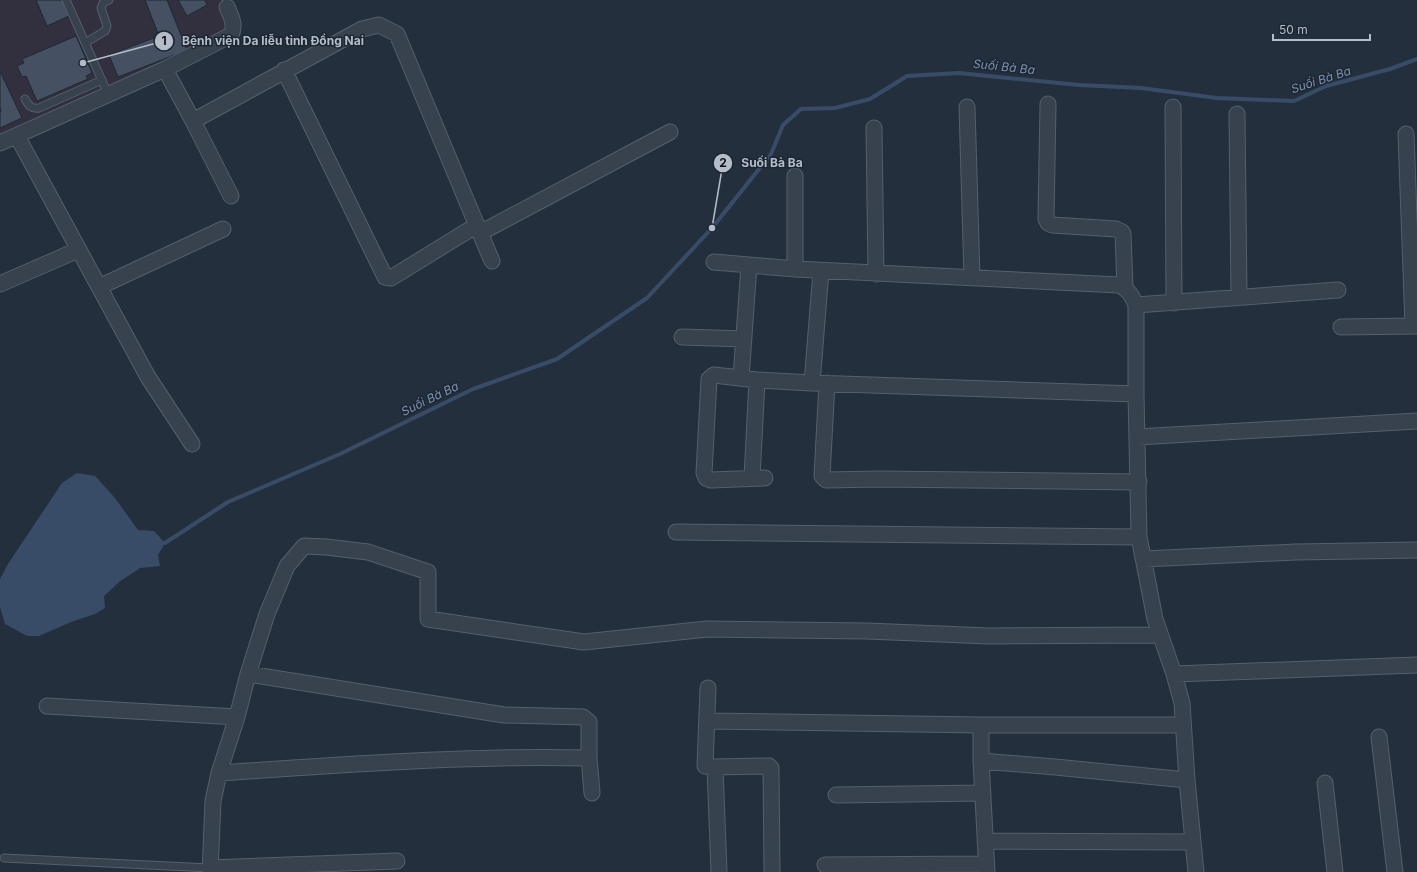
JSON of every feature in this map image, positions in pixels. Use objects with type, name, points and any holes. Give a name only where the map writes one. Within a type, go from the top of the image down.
[{"type":"street","points":[[0,143],[165,69],[231,35],[234,30],[233,22],[227,7]]},
{"type":"street","points":[[193,121],[284,70],[362,29],[379,26],[397,34],[492,261]]},
{"type":"street","points":[[165,69],[231,196]]},
{"type":"street","points":[[284,70],[385,277],[391,278],[479,229],[670,132]]},
{"type":"street","points":[[1048,104],[1046,219],[1048,223],[1052,225],[1116,229],[1124,234],[1125,288],[1136,305],[1139,537],[1155,619],[1174,674],[1182,703],[1192,842],[1196,872]]},
{"type":"street","points":[[967,107],[972,277]]},
{"type":"street","points":[[1173,107],[1174,303]]},
{"type":"street","points":[[1237,114],[1239,298]]},
{"type":"street","points":[[874,128],[876,274]]},
{"type":"street","points":[[1341,327],[1415,326],[1406,134]]},
{"type":"street","points":[[17,136],[148,377],[192,444]]},
{"type":"street","points":[[795,176],[795,269]]},
{"type":"street","points":[[99,287],[223,229]]},
{"type":"street","points":[[0,284],[78,250]]},
{"type":"street","points":[[714,262],[820,271],[972,277],[1119,286],[1125,288]]},
{"type":"street","points":[[741,378],[749,264]]},
{"type":"street","points":[[820,271],[822,476],[826,480],[878,479],[1138,482]]},
{"type":"street","points":[[1136,305],[1338,290]]},
{"type":"street","points":[[682,336],[744,339]]},
{"type":"street","points":[[757,380],[758,478],[711,480],[706,478],[704,473],[709,379],[714,375],[757,380],[820,383],[1136,394]]},
{"type":"street","points":[[1137,437],[1417,421]]},
{"type":"street","points":[[676,532],[1139,537]]},
{"type":"street","points":[[397,861],[210,870],[211,814],[219,774],[248,674],[267,614],[287,566],[304,546],[368,552],[428,572],[428,619],[584,642],[707,629],[867,631],[989,636],[1160,635]]},
{"type":"street","points":[[1143,559],[1296,552],[1417,550]]},
{"type":"street","points":[[1174,674],[1417,665]]},
{"type":"street","points":[[248,674],[504,715],[583,717],[588,722],[592,793]]},
{"type":"street","points":[[708,688],[705,766],[715,768],[769,766],[771,768],[772,872]]},
{"type":"street","points":[[47,706],[236,717]]},
{"type":"street","points":[[707,720],[981,725],[1183,726]]},
{"type":"street","points":[[825,865],[987,868],[981,725]]},
{"type":"street","points":[[1379,736],[1395,872]]},
{"type":"street","points":[[219,774],[357,764],[538,757],[589,758]]},
{"type":"street","points":[[982,761],[1187,780]]},
{"type":"street","points":[[715,768],[719,872]]},
{"type":"street","points":[[1324,783],[1335,872]]},
{"type":"street","points":[[836,795],[983,793]]},
{"type":"street","points":[[985,841],[1192,842]]},
{"type":"lane","points":[[66,0],[108,94]]},
{"type":"lane","points":[[85,43],[105,31],[107,26],[101,8],[103,3],[109,0]]},
{"type":"lane","points":[[25,99],[30,107],[34,109],[39,108],[102,80]]},
{"type":"lane","points":[[4,858],[210,870]]},
{"type":"shaded area","points":[[0,0],[220,0],[224,8],[230,33],[0,138]]},
{"type":"water","points":[[77,473],[95,476],[115,498],[138,530],[154,531],[165,543],[158,555],[160,566],[140,568],[119,582],[104,596],[105,608],[95,614],[71,622],[39,636],[27,636],[5,624],[0,607],[0,579],[8,564],[62,483]]},
{"type":"building","points":[[36,0],[63,0],[69,16],[47,26]]},
{"type":"building","points":[[145,0],[167,0],[187,50],[118,77],[109,55],[159,36]]},
{"type":"building","points":[[178,0],[205,0],[207,5],[187,16]]},
{"type":"building","points":[[76,36],[92,73],[86,76],[88,79],[37,101],[26,76],[22,77],[17,66],[24,63],[22,59]]},
{"type":"building","points":[[0,71],[22,118],[0,128],[1,111]]},
{"type":"waterway","name":"Suối Bà Ba","points":[[165,543],[228,502],[340,454],[473,389],[557,359],[647,298],[712,228],[771,154],[783,125],[801,109],[835,108],[870,99],[907,76],[959,73],[1079,85],[1141,88],[1217,98],[1294,101],[1326,86],[1390,69],[1417,59]]},
{"type":"place","name":"Bệnh viện Da liễu tỉnh Đồng Nai","points":[[83,63]]},
{"type":"place","name":"Suối Bà Ba","points":[[712,228]]}]
